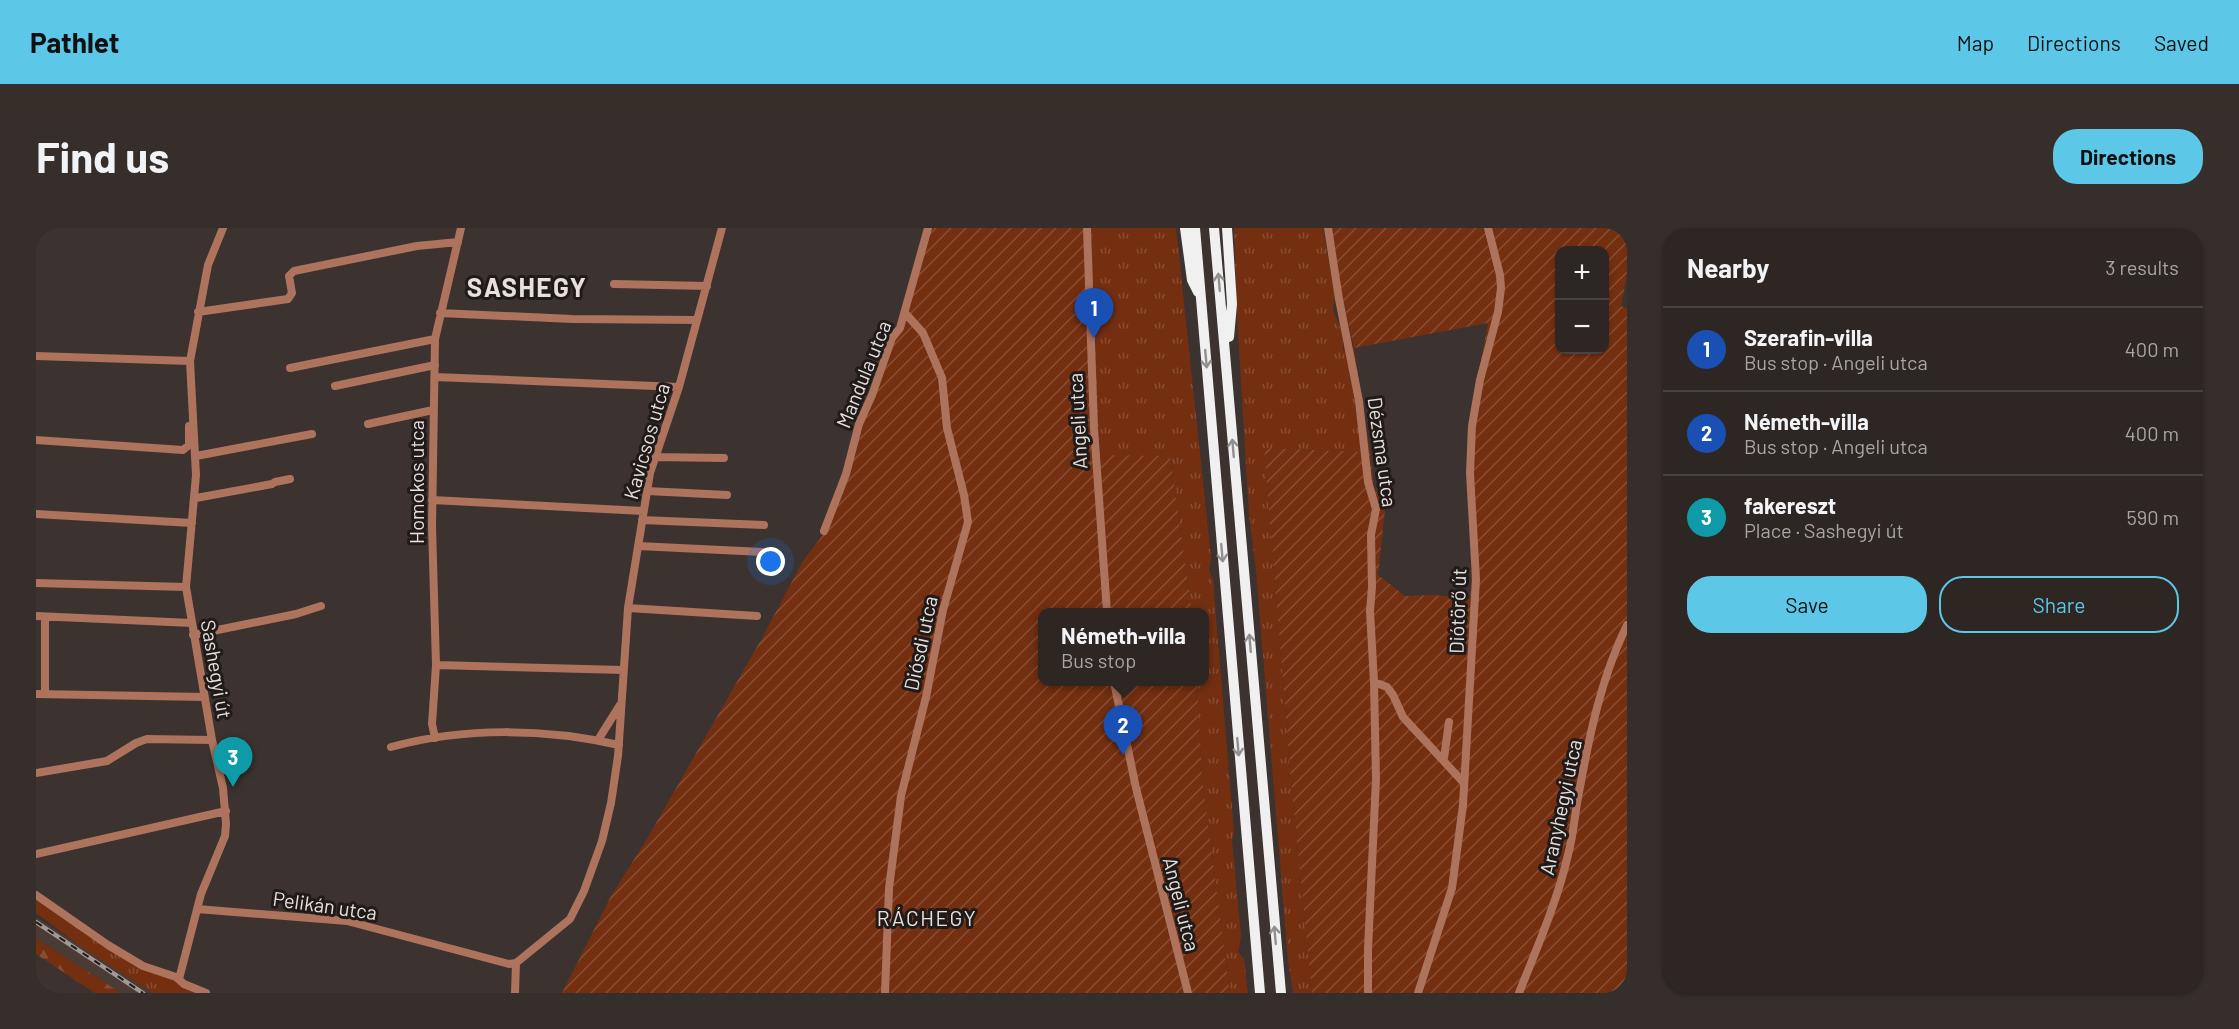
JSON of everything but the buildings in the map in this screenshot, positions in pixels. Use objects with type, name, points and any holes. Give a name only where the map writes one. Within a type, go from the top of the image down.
[{"type":"highway","points":[[1185,228],[1192,280],[1202,300]]},
{"type":"highway","points":[[1195,228],[1260,993]]},
{"type":"highway","points":[[1214,228],[1281,993]]},
{"type":"highway","points":[[1227,228],[1232,304],[1227,361]]},
{"type":"street","name":"Sashegyi út","points":[[179,979],[197,909],[225,836],[226,811],[186,587],[196,498],[196,456],[190,392],[190,362],[208,266],[223,228]]},
{"type":"street","name":"Homokos utca","points":[[435,738],[432,716],[436,665],[432,500],[435,339],[461,228]]},
{"type":"street","name":"Kavicsos utca","points":[[516,963],[570,919],[602,841],[609,813],[619,745],[628,608],[642,515],[655,457],[679,387],[722,228]]},
{"type":"street","name":"Mandula utca","points":[[824,531],[846,474],[859,424],[892,338],[898,332],[905,313],[928,228]]},
{"type":"street","name":"Angeli utca","points":[[1087,228],[1094,428],[1107,608]]},
{"type":"street","name":"Dézsma utca","points":[[1328,228],[1359,401],[1368,482],[1376,509],[1371,535],[1370,611],[1376,779],[1368,993]]},
{"type":"street","name":"Diótörő út","points":[[1418,993],[1452,888],[1463,805],[1476,579],[1470,473],[1472,426],[1480,380],[1498,312],[1501,288],[1488,228]]},
{"type":"street","points":[[198,312],[288,298],[292,293],[289,276],[294,271],[417,246],[458,242]]},
{"type":"street","points":[[614,284],[706,286]]},
{"type":"street","points":[[440,313],[572,320],[697,320]]},
{"type":"street","name":"Diósdi utca","points":[[885,993],[889,888],[901,796],[926,697],[943,609],[968,522],[964,495],[947,428],[942,378],[923,333],[905,313]]},
{"type":"street","points":[[290,368],[435,339]]},
{"type":"street","points":[[36,356],[190,362]]},
{"type":"street","points":[[335,386],[435,365]]},
{"type":"street","points":[[435,377],[679,387]]},
{"type":"street","name":"Sashegyi út","points":[[36,440],[183,450],[189,445],[188,399],[190,392]]},
{"type":"street","points":[[368,424],[433,410]]},
{"type":"street","points":[[196,456],[312,434]]},
{"type":"street","points":[[655,457],[724,458]]},
{"type":"street","points":[[196,498],[290,479]]},
{"type":"street","points":[[647,491],[727,495]]},
{"type":"street","points":[[432,500],[764,525]]},
{"type":"street","points":[[36,514],[192,523]]},
{"type":"street","points":[[638,546],[763,552]]},
{"type":"street","points":[[36,583],[186,587]]},
{"type":"street","points":[[194,634],[296,614],[321,606]]},
{"type":"street","points":[[628,608],[757,616]]},
{"type":"street","points":[[36,616],[192,623]]},
{"type":"street","points":[[45,617],[45,694]]},
{"type":"street","name":"Aranyhegyi utca","points":[[1519,993],[1561,883],[1601,692],[1607,671],[1627,626]]},
{"type":"street","points":[[436,665],[623,670]]},
{"type":"street","points":[[1374,682],[1387,687],[1403,717],[1463,782]]},
{"type":"street","name":"Angeli utca","points":[[1115,686],[1136,788],[1188,993]]},
{"type":"street","points":[[36,694],[204,697]]},
{"type":"street","name":"Kavicsos utca","points":[[598,740],[620,704]]},
{"type":"street","points":[[1443,758],[1449,722]]},
{"type":"street","points":[[608,724],[619,726]]},
{"type":"street","points":[[391,747],[435,738],[530,732],[598,740],[619,745]]},
{"type":"street","points":[[36,773],[98,764],[147,739],[213,733]]},
{"type":"street","points":[[36,854],[226,811]]},
{"type":"street","points":[[36,895],[108,945],[143,966],[179,979],[184,984],[206,993]]},
{"type":"street","name":"Pelikán utca","points":[[197,909],[347,921],[508,964],[516,963]]},
{"type":"street","points":[[516,963],[516,993]]},
{"type":"shaded area","points":[[36,917],[153,993],[121,993],[36,938]]},
{"type":"green space","points":[[928,228],[1091,228],[1100,455],[1170,456],[1191,608],[1038,608],[1038,686],[1197,686],[1202,778],[1230,993],[562,993],[611,896],[647,839],[762,638],[803,561],[825,532],[894,335]]},
{"type":"green space","points":[[1091,228],[1176,228],[1211,559],[1209,570],[1213,580],[1241,936],[1238,952],[1244,959],[1248,993],[1230,993],[1202,778],[1197,686],[1209,686],[1209,608],[1191,608],[1170,456],[1100,456]]},
{"type":"green space","points":[[1234,228],[1323,228],[1335,297],[1333,310],[1343,335],[1343,350],[1354,348],[1370,452],[1264,448],[1291,781],[1312,993],[1293,993],[1288,961],[1256,570],[1249,515]]},
{"type":"green space","points":[[1329,228],[1627,228],[1627,275],[1621,306],[1627,308],[1627,993],[1312,993],[1291,781],[1264,448],[1370,452],[1374,487],[1385,510],[1378,575],[1405,596],[1435,595],[1470,599],[1474,539],[1469,424],[1488,323],[1354,348]]},
{"type":"green space","points":[[36,896],[140,968],[180,982],[202,993],[153,993],[83,948],[36,913]]},
{"type":"green space","points":[[36,938],[121,993],[95,993],[36,954]]},
{"type":"railway","points":[[36,922],[143,993]]},
{"type":"place","name":"Szerafin-villa","points":[[1094,338]]},
{"type":"place","name":"Németh-villa","points":[[1123,755]]},
{"type":"place","name":"fakereszt","points":[[233,787]]},
{"type":"district","name":"SASHEGY","points":[[527,286]]},
{"type":"district","name":"RÁCHEGY","points":[[927,917]]}]
